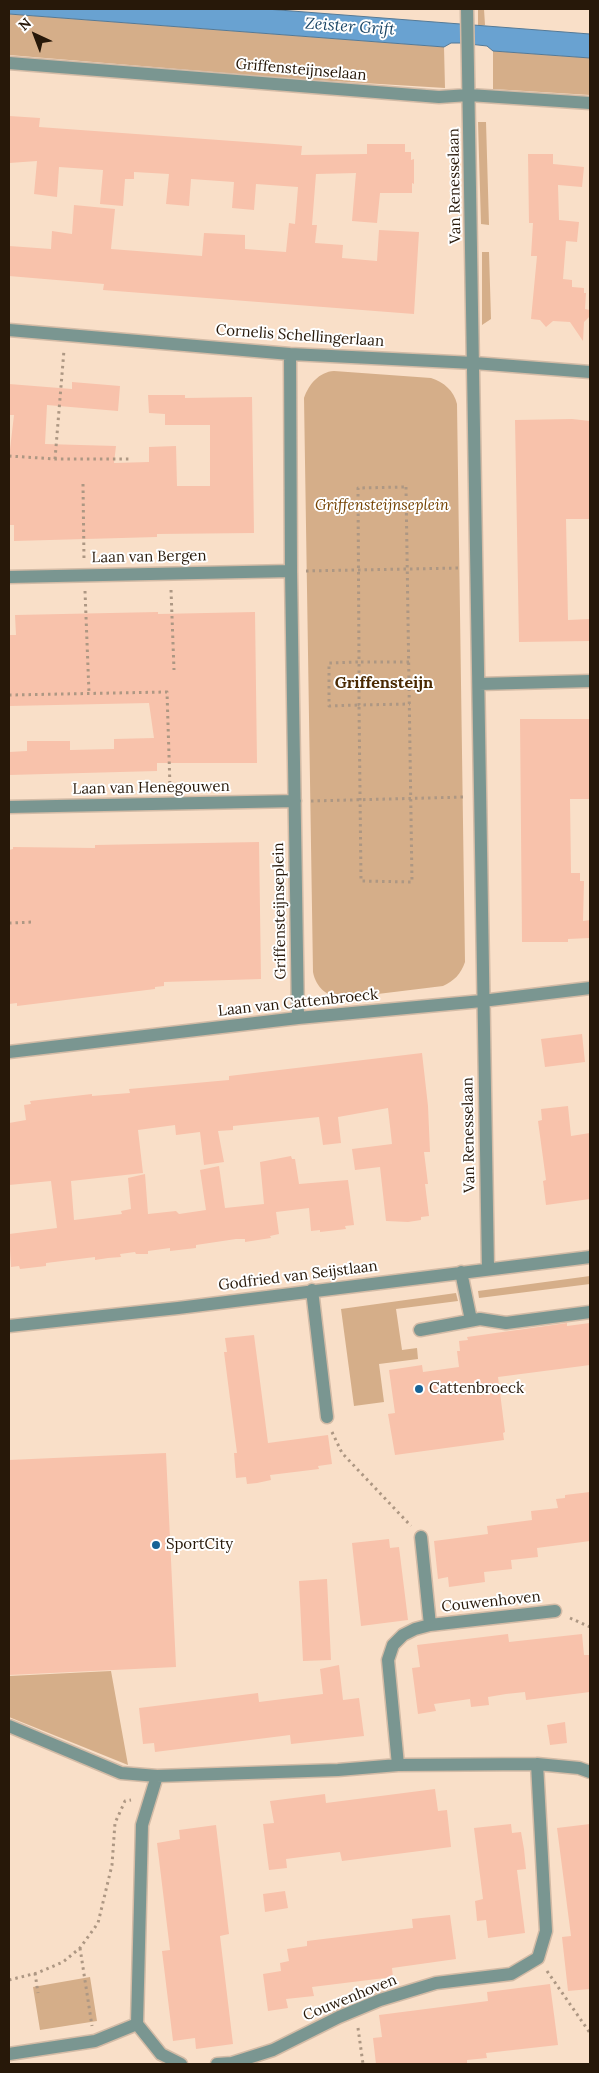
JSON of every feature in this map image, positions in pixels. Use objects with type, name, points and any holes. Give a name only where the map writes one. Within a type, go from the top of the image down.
[{"type":"street","name":"Van Renesselaan","points":[[467,15],[474,363]]},
{"type":"street","name":"Griffensteijnselaan","points":[[9,63],[439,97],[469,95],[590,103]]},
{"type":"street","name":"Cornelis Schellingerlaan","points":[[9,330],[290,354],[474,363],[590,372]]},
{"type":"street","name":"Griffensteijnseplein","points":[[290,354],[290,571],[298,1018]]},
{"type":"street","points":[[474,363],[482,1001]]},
{"type":"street","name":"Laan van Bergen","points":[[9,577],[290,571]]},
{"type":"street","points":[[479,684],[590,681]]},
{"type":"street","name":"Laan van Henegouwen","points":[[9,807],[295,802]]},
{"type":"street","name":"Laan van Cattenbroeck","points":[[9,1052],[298,1018],[482,1001],[590,988]]},
{"type":"street","name":"Van Renesselaan","points":[[482,1001],[488,1269]]},
{"type":"street","name":"Godfried van Seijstlaan","points":[[9,1326],[178,1308],[590,1256]]},
{"type":"street","points":[[461,1272],[471,1320]]},
{"type":"street","points":[[312,1290],[327,1417]]},
{"type":"street","points":[[420,1330],[480,1319],[506,1323],[590,1312]]},
{"type":"street","name":"Couwenhoven","points":[[421,1537],[430,1625]]},
{"type":"street","name":"Couwenhoven","points":[[398,1766],[388,1660],[393,1645],[402,1635],[430,1625],[555,1611]]},
{"type":"street","points":[[9,1726],[120,1773],[158,1776],[398,1766],[537,1764],[579,1768],[590,1772]]},
{"type":"street","points":[[537,1764],[546,1931],[538,1958]]},
{"type":"street","points":[[158,1776],[142,1825],[137,2024],[161,2054],[181,2064]]},
{"type":"street","name":"Couwenhoven","points":[[217,2064],[232,2062],[273,2050],[380,2000],[436,1984],[511,1974],[538,1958]]},
{"type":"street","points":[[9,2054],[95,2041],[137,2024]]},
{"type":"path","points":[[55,459],[64,334]]},
{"type":"path","points":[[9,456],[55,459],[131,459]]},
{"type":"path","points":[[83,459],[83,466]]},
{"type":"path","points":[[83,484],[84,574],[89,693]]},
{"type":"path","points":[[406,487],[407,569],[412,882],[361,881],[358,488],[406,487]]},
{"type":"path","points":[[290,571],[476,567]]},
{"type":"path","points":[[170,574],[174,670]]},
{"type":"path","points":[[409,662],[329,663],[329,706],[410,704]]},
{"type":"path","points":[[9,695],[167,692],[171,805]]},
{"type":"path","points":[[295,802],[480,797]]},
{"type":"path","points":[[9,923],[34,922]]},
{"type":"path","points":[[327,1417],[342,1454],[421,1537]]},
{"type":"path","points":[[555,1611],[590,1627]]},
{"type":"path","points":[[9,1980],[35,1973],[63,1962],[80,1948],[98,1923],[112,1865],[116,1822],[125,1802],[151,1796]]},
{"type":"path","points":[[80,1948],[95,2041]]},
{"type":"path","points":[[538,1958],[590,2033]]},
{"type":"path","points":[[35,1973],[38,1993]]},
{"type":"path","points":[[356,2010],[363,2064]]},
{"type":"green space","points":[[478,9],[484,9],[485,25],[478,26]]},
{"type":"green space","points":[[9,14],[444,47],[445,88],[298,79],[9,55]]},
{"type":"green space","points":[[493,51],[590,58],[590,95],[493,89]]},
{"type":"green space","points":[[478,122],[486,122],[489,225],[481,224]]},
{"type":"green space","points":[[482,252],[489,252],[491,319],[482,325]]},
{"type":"green space","name":"Griffensteijnseplein","points":[[334,371],[431,378],[448,388],[454,395],[457,404],[465,962],[457,977],[443,986],[345,998],[333,996],[324,991],[317,983],[313,972],[304,398],[309,388],[319,376]]},
{"type":"green space","points":[[590,1276],[590,1284],[479,1298],[478,1291]]},
{"type":"green space","points":[[456,1293],[458,1301],[396,1309],[402,1350],[417,1348],[418,1359],[379,1364],[384,1402],[354,1406],[341,1309]]},
{"type":"green space","points":[[111,1671],[128,1765],[9,1717],[9,1676]]},
{"type":"green space","points":[[90,1977],[97,2021],[40,2030],[33,1987]]},
{"type":"water","name":"Zeister Grift","points":[[9,9],[266,9],[590,34],[590,58],[493,51],[487,46],[460,43],[451,43],[444,47],[9,14]]},
{"type":"building","points":[[9,116],[40,118],[39,127],[302,146],[301,155],[367,154],[367,144],[405,144],[405,152],[411,152],[411,160],[414,159],[412,193],[380,193],[377,223],[352,221],[356,173],[316,174],[312,225],[317,225],[315,243],[343,245],[342,258],[377,261],[379,230],[419,232],[414,314],[103,290],[104,284],[9,276],[9,246],[51,249],[52,231],[72,234],[74,205],[115,209],[111,249],[202,256],[204,233],[245,235],[245,249],[286,252],[289,223],[295,224],[298,187],[256,184],[254,210],[232,208],[234,182],[191,179],[189,206],[166,204],[169,174],[134,172],[134,179],[125,179],[123,206],[100,204],[103,170],[59,167],[57,197],[34,194],[37,161],[9,163]]},
{"type":"building","points":[[528,154],[553,154],[553,164],[584,167],[582,187],[558,185],[559,220],[579,222],[577,242],[566,241],[563,279],[572,280],[572,287],[584,288],[584,293],[586,293],[585,309],[590,310],[590,316],[584,322],[583,341],[570,322],[553,321],[546,327],[540,320],[531,319],[537,256],[531,256],[533,223],[529,223]]},
{"type":"building","points":[[72,382],[120,386],[118,411],[47,405],[45,444],[116,446],[114,463],[149,462],[149,447],[176,446],[177,486],[210,486],[210,425],[165,425],[165,414],[149,413],[148,395],[185,395],[185,398],[252,397],[254,533],[157,534],[157,537],[14,541],[14,525],[10,525],[9,522],[9,458],[14,415],[9,415],[9,384],[72,389]]},
{"type":"building","points":[[572,419],[590,421],[590,519],[566,519],[568,620],[590,619],[590,641],[519,642],[515,420]]},
{"type":"building","points":[[158,612],[158,614],[255,612],[257,763],[157,763],[157,771],[9,775],[9,752],[27,751],[27,741],[70,741],[70,750],[114,749],[114,739],[154,738],[149,703],[9,706],[9,635],[16,635],[15,615]]},
{"type":"building","points":[[520,719],[590,719],[590,799],[570,799],[571,873],[580,873],[580,881],[584,881],[583,921],[590,920],[590,938],[568,939],[568,942],[522,942]]},
{"type":"building","points":[[259,842],[261,979],[164,982],[164,986],[155,987],[155,989],[17,1006],[17,1003],[9,1004],[9,850],[13,849],[13,847],[95,848],[95,845]]},
{"type":"building","points":[[582,1034],[585,1062],[545,1067],[541,1039]]},
{"type":"building","points":[[422,1053],[428,1106],[430,1152],[424,1152],[429,1216],[421,1217],[421,1220],[408,1222],[386,1221],[380,1167],[355,1170],[352,1149],[392,1144],[388,1108],[338,1117],[341,1143],[323,1145],[319,1117],[233,1126],[233,1130],[218,1131],[224,1162],[204,1165],[200,1132],[176,1135],[175,1125],[138,1130],[143,1173],[71,1181],[74,1220],[122,1214],[121,1211],[131,1209],[128,1178],[145,1174],[148,1214],[176,1211],[179,1214],[206,1210],[200,1170],[219,1166],[225,1208],[264,1204],[260,1162],[291,1156],[292,1159],[295,1159],[299,1184],[348,1180],[354,1225],[345,1226],[346,1229],[320,1232],[320,1230],[311,1231],[309,1208],[276,1212],[279,1234],[270,1236],[271,1238],[245,1242],[245,1239],[236,1239],[196,1245],[196,1248],[170,1251],[170,1248],[148,1251],[148,1254],[136,1254],[135,1252],[120,1254],[121,1257],[95,1260],[95,1257],[46,1263],[46,1266],[20,1269],[19,1266],[11,1267],[9,1234],[57,1228],[51,1181],[9,1185],[9,1123],[26,1120],[24,1105],[31,1104],[30,1101],[92,1094],[92,1096],[130,1093],[129,1089],[229,1080],[229,1076]]},
{"type":"building","points":[[568,1106],[571,1136],[590,1133],[590,1199],[546,1205],[543,1181],[546,1180],[538,1121],[542,1120],[541,1109]]},
{"type":"building","name":"Cattenbroeck","points":[[567,1323],[567,1326],[590,1323],[590,1365],[498,1377],[505,1432],[503,1433],[504,1440],[395,1455],[388,1414],[395,1413],[389,1370],[422,1365],[423,1372],[459,1367],[457,1351],[460,1351],[459,1341],[468,1340],[467,1337]]},
{"type":"building","points":[[254,1335],[268,1443],[328,1435],[332,1464],[318,1466],[319,1469],[270,1475],[271,1480],[257,1483],[247,1484],[246,1477],[236,1478],[234,1453],[237,1453],[224,1352],[227,1352],[225,1338]]},
{"type":"building","points":[[166,1453],[176,1667],[9,1675],[9,1460]]},
{"type":"building","points":[[590,1492],[590,1541],[537,1548],[538,1557],[511,1560],[512,1569],[484,1572],[485,1582],[449,1587],[448,1577],[438,1579],[434,1541],[488,1534],[487,1526],[532,1520],[531,1511],[558,1508],[556,1499],[565,1498],[565,1495]]},
{"type":"building","points":[[389,1539],[390,1548],[399,1547],[408,1620],[361,1626],[352,1543]]},
{"type":"building","points":[[327,1579],[331,1660],[303,1661],[299,1581]]},
{"type":"building","points":[[508,1634],[509,1642],[582,1634],[584,1655],[590,1655],[590,1692],[526,1700],[525,1692],[506,1694],[488,1697],[489,1705],[471,1707],[470,1699],[434,1704],[436,1711],[418,1714],[412,1668],[420,1667],[417,1645]]},
{"type":"building","points":[[339,1665],[343,1700],[359,1698],[364,1736],[291,1744],[290,1735],[155,1752],[154,1743],[143,1744],[139,1708],[258,1693],[259,1702],[323,1694],[320,1669]]},
{"type":"building","points":[[565,1722],[567,1743],[550,1745],[547,1725]]},
{"type":"building","points":[[435,1789],[438,1811],[447,1810],[451,1847],[342,1861],[340,1852],[286,1859],[287,1868],[269,1870],[263,1824],[274,1823],[270,1801],[325,1794],[326,1803]]},
{"type":"building","points":[[511,1824],[512,1833],[521,1832],[524,1849],[526,1869],[517,1870],[525,1933],[488,1938],[486,1920],[477,1921],[475,1901],[483,1899],[474,1828]]},
{"type":"building","points":[[590,1824],[590,1989],[568,1991],[562,1937],[571,1936],[557,1828]]},
{"type":"building","points":[[216,1825],[229,1934],[220,1936],[233,2044],[196,2049],[195,2038],[173,2041],[162,1951],[170,1950],[157,1843],[180,1839],[179,1830]]},
{"type":"building","points":[[285,1891],[288,1908],[265,1912],[263,1894]]},
{"type":"building","points":[[450,1915],[456,1959],[392,1968],[393,1977],[312,1987],[314,1996],[286,1999],[288,2008],[268,2011],[263,1974],[281,1971],[280,1963],[289,1961],[287,1949],[307,1946],[307,1941],[413,1928],[412,1919]]},
{"type":"building","points":[[550,1984],[558,2045],[486,2053],[487,2058],[467,2060],[467,2064],[376,2064],[373,2038],[382,2037],[379,2015],[488,2001],[487,1992]]},
{"type":"place","name":"Cattenbroeck","points":[[419,1389]]},
{"type":"place","name":"SportCity","points":[[156,1545]]},
{"type":"district","name":"Griffensteijn","points":[[384,683]]}]
